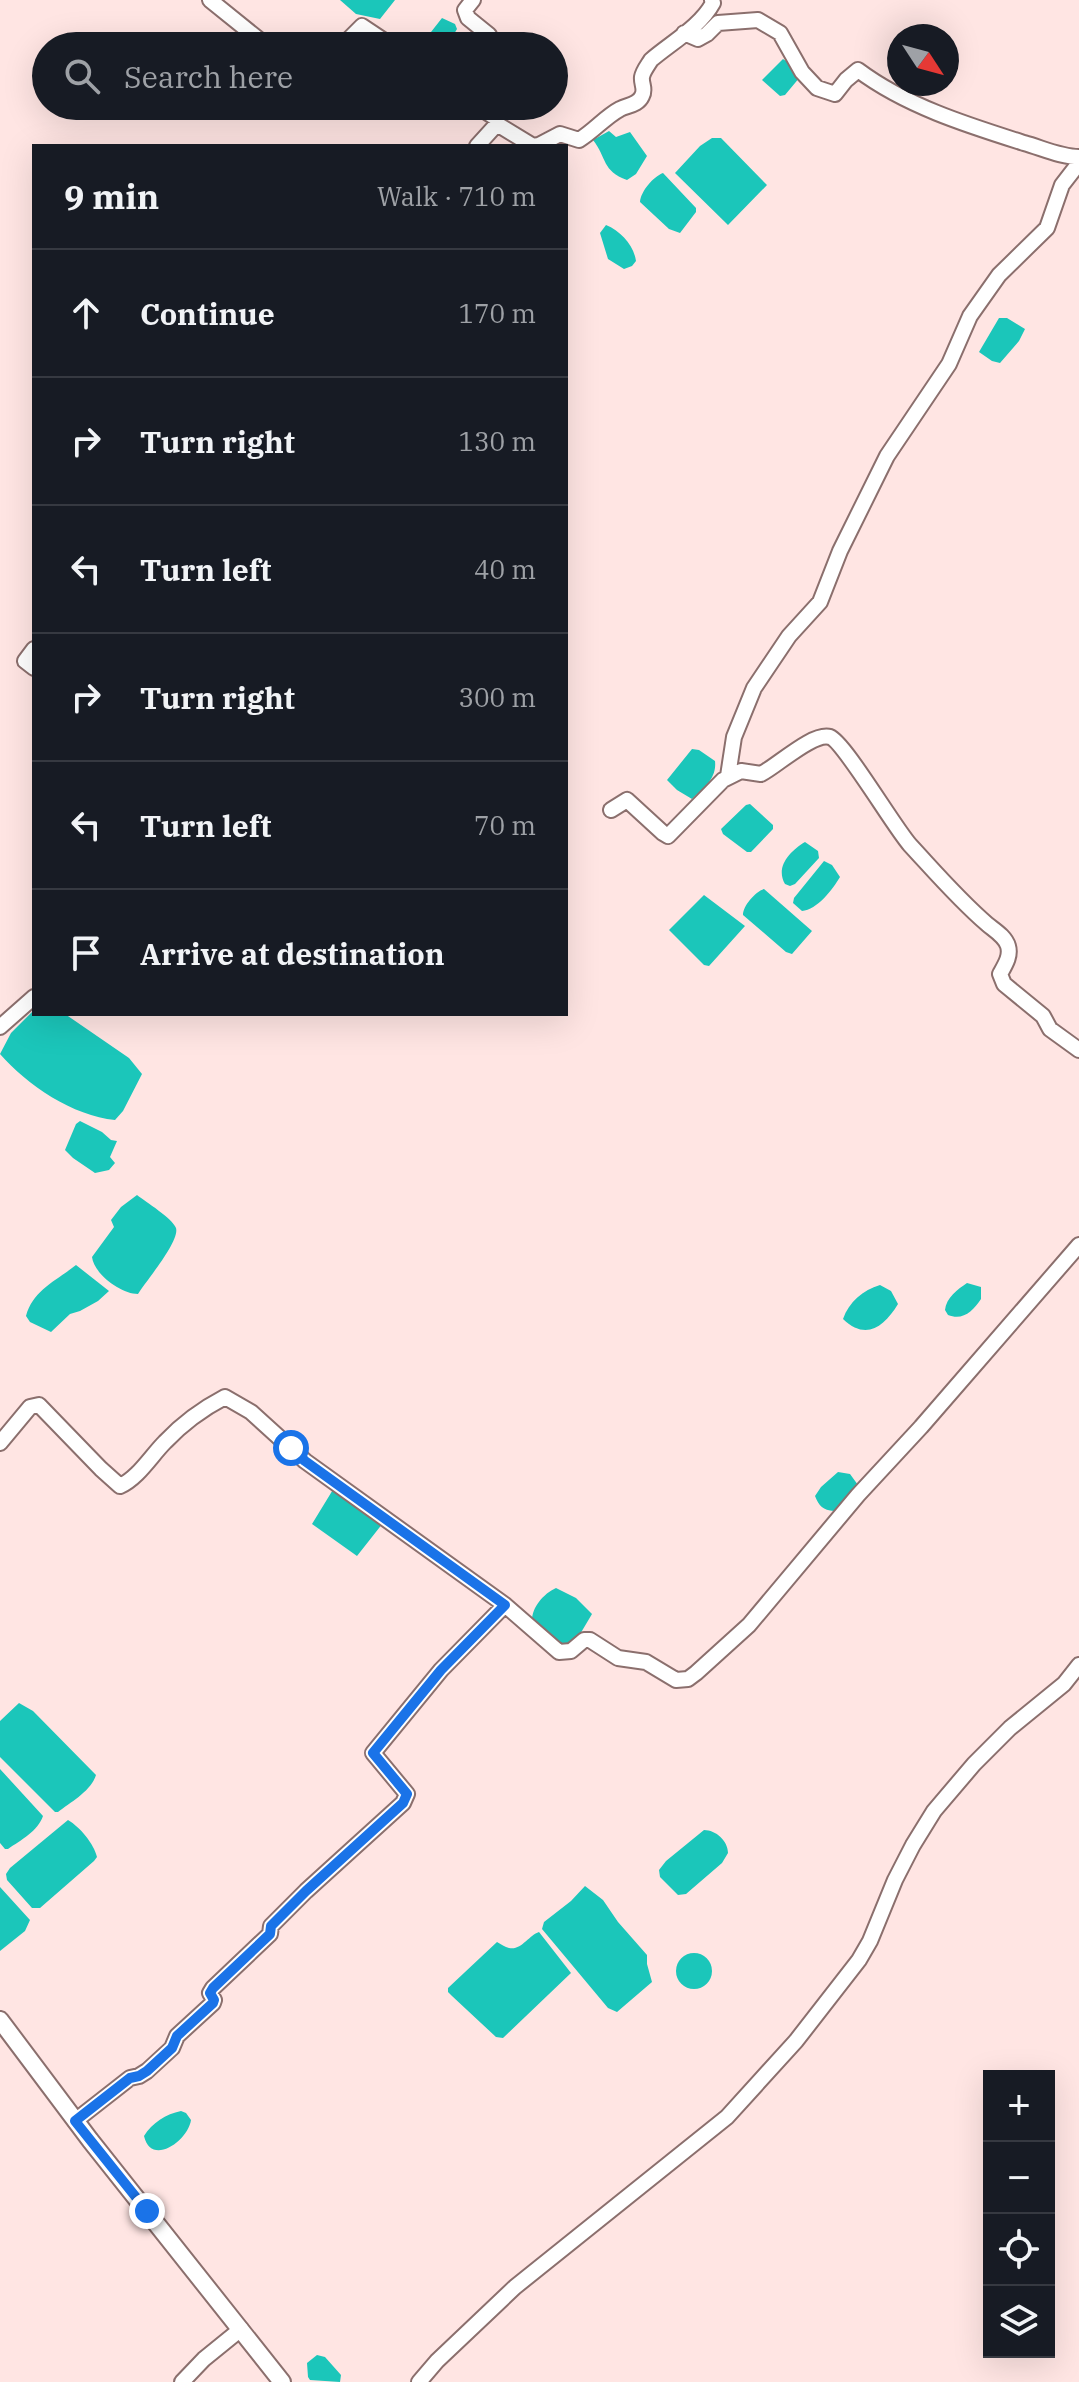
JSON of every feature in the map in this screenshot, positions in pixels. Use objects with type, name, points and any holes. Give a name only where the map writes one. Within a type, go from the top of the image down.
[{"type":"main road","points":[[0,2020],[75,2121],[282,2382]]},
{"type":"street","points":[[210,0],[250,32]]},
{"type":"street","points":[[473,0],[465,10],[468,18],[485,32]]},
{"type":"street","points":[[541,144],[560,134],[579,140],[611,114],[638,102],[643,96],[641,79],[651,60],[709,11],[712,0]]},
{"type":"street","points":[[684,33],[698,39],[718,23],[758,20],[780,33],[802,72],[817,88],[835,94],[858,70],[916,104],[1012,139],[1069,157],[1079,157]]},
{"type":"street","points":[[479,144],[497,124],[497,120]]},
{"type":"street","points":[[497,124],[530,144]]},
{"type":"street","points":[[728,776],[734,737],[754,688],[789,636],[820,602],[840,551],[887,456],[949,364],[970,316],[999,275],[1047,228],[1062,185],[1079,163]]},
{"type":"street","points":[[32,652],[25,661],[32,666]]},
{"type":"street","points":[[611,810],[627,800],[668,836],[728,776],[741,771],[761,774],[811,741],[831,738],[900,833],[975,913],[1006,941],[1010,953],[1000,974],[1001,980],[1043,1016],[1050,1029],[1079,1050]]},
{"type":"street","points":[[0,1027],[32,999]]},
{"type":"street","points":[[0,1443],[30,1407],[39,1405],[120,1486],[132,1478],[168,1439],[225,1397],[251,1412],[305,1461],[505,1605],[559,1652],[571,1651],[584,1640],[590,1640],[618,1658],[646,1662],[676,1680],[688,1679],[749,1625],[858,1495],[1079,1245]]},
{"type":"street","points":[[75,2121],[130,2078],[147,2071],[172,2048],[177,2036],[213,2003],[210,1993],[213,1988],[270,1934],[271,1926],[403,1803],[407,1794],[373,1753],[441,1670],[505,1605]]},
{"type":"street","points":[[419,2382],[515,2287],[727,2117],[796,2041],[859,1960],[895,1880],[934,1811],[974,1764],[1010,1728],[1064,1684],[1079,1665]]},
{"type":"street","points":[[182,2382],[204,2359],[241,2329]]},
{"type":"water","points":[[340,0],[395,0],[380,19],[356,14]]},
{"type":"water","points":[[442,18],[455,24],[457,29],[455,32],[431,32]]},
{"type":"water","points":[[783,59],[792,65],[800,77],[785,95],[780,96],[762,80]]},
{"type":"water","points":[[609,131],[616,137],[630,132],[647,156],[636,174],[627,180],[609,168],[593,140]]},
{"type":"water","points":[[712,138],[721,138],[767,185],[728,225],[675,173],[700,146]]},
{"type":"water","points":[[663,173],[696,208],[680,233],[669,229],[640,202],[648,185]]},
{"type":"water","points":[[606,225],[617,231],[630,245],[636,261],[632,266],[624,269],[608,259],[600,233]]},
{"type":"water","points":[[999,318],[1007,318],[1025,329],[1000,363],[979,352]]},
{"type":"water","points":[[692,749],[715,761],[715,767],[708,783],[692,799],[667,780]]},
{"type":"water","points":[[750,804],[773,825],[773,829],[751,852],[747,852],[723,834],[721,829]]},
{"type":"water","points":[[805,842],[818,851],[819,858],[795,884],[785,884],[783,866],[794,850]]},
{"type":"water","points":[[824,861],[832,865],[840,877],[819,903],[802,911],[793,903],[794,898]]},
{"type":"water","points":[[764,889],[812,931],[792,954],[743,915],[750,900]]},
{"type":"water","points":[[704,895],[745,926],[709,966],[704,965],[669,930]]},
{"type":"water","points":[[32,1012],[32,1016],[68,1016],[129,1058],[142,1074],[115,1120],[83,1112],[37,1087],[0,1054],[11,1033]]},
{"type":"water","points":[[80,1121],[117,1141],[110,1157],[115,1163],[109,1170],[95,1173],[65,1150]]},
{"type":"water","points":[[137,1195],[176,1228],[168,1251],[138,1294],[124,1291],[109,1282],[92,1257],[114,1227],[111,1220],[121,1207]]},
{"type":"water","points":[[76,1265],[109,1291],[98,1301],[70,1314],[51,1332],[30,1322],[26,1316],[34,1299]]},
{"type":"water","points":[[967,1283],[981,1287],[981,1299],[967,1314],[958,1317],[948,1315],[945,1310],[948,1302]]},
{"type":"water","points":[[880,1285],[891,1291],[898,1304],[881,1325],[867,1330],[859,1329],[843,1319],[857,1298]]},
{"type":"water","points":[[838,1472],[850,1474],[858,1485],[834,1511],[822,1507],[815,1496]]},
{"type":"water","points":[[334,1488],[383,1523],[357,1556],[312,1524]]},
{"type":"water","points":[[556,1588],[576,1598],[592,1614],[573,1646],[564,1650],[532,1623],[539,1602]]},
{"type":"water","points":[[19,1703],[33,1711],[96,1775],[85,1791],[58,1812],[0,1757],[0,1721]]},
{"type":"water","points":[[0,1769],[43,1816],[33,1831],[8,1849],[0,1843]]},
{"type":"water","points":[[68,1820],[86,1836],[97,1857],[40,1908],[32,1908],[7,1880],[6,1874]]},
{"type":"water","points":[[704,1830],[720,1837],[728,1853],[722,1863],[686,1894],[678,1895],[660,1877],[659,1870]]},
{"type":"water","points":[[585,1886],[603,1900],[647,1955],[652,1982],[617,2012],[608,2008],[542,1929],[544,1922]]},
{"type":"water","points":[[0,1887],[30,1920],[25,1931],[0,1951]]},
{"type":"water","points":[[539,1932],[571,1973],[503,2038],[496,2037],[448,1992],[448,1988],[497,1942],[513,1948]]},
{"type":"water","points":[[694,1953],[707,1958],[712,1971],[707,1984],[694,1989],[681,1984],[676,1971],[681,1958]]},
{"type":"water","points":[[181,2111],[191,2120],[183,2136],[169,2148],[154,2150],[144,2136],[165,2117]]},
{"type":"water","points":[[317,2355],[325,2357],[341,2375],[340,2382],[310,2380],[307,2363]]},
{"type":"route","points":[[147,2211],[75,2121],[130,2078],[147,2071],[172,2048],[177,2036],[213,2003],[210,1993],[213,1988],[270,1934],[271,1926],[403,1803],[407,1794],[373,1753],[441,1670],[505,1605],[291,1448]]}]
